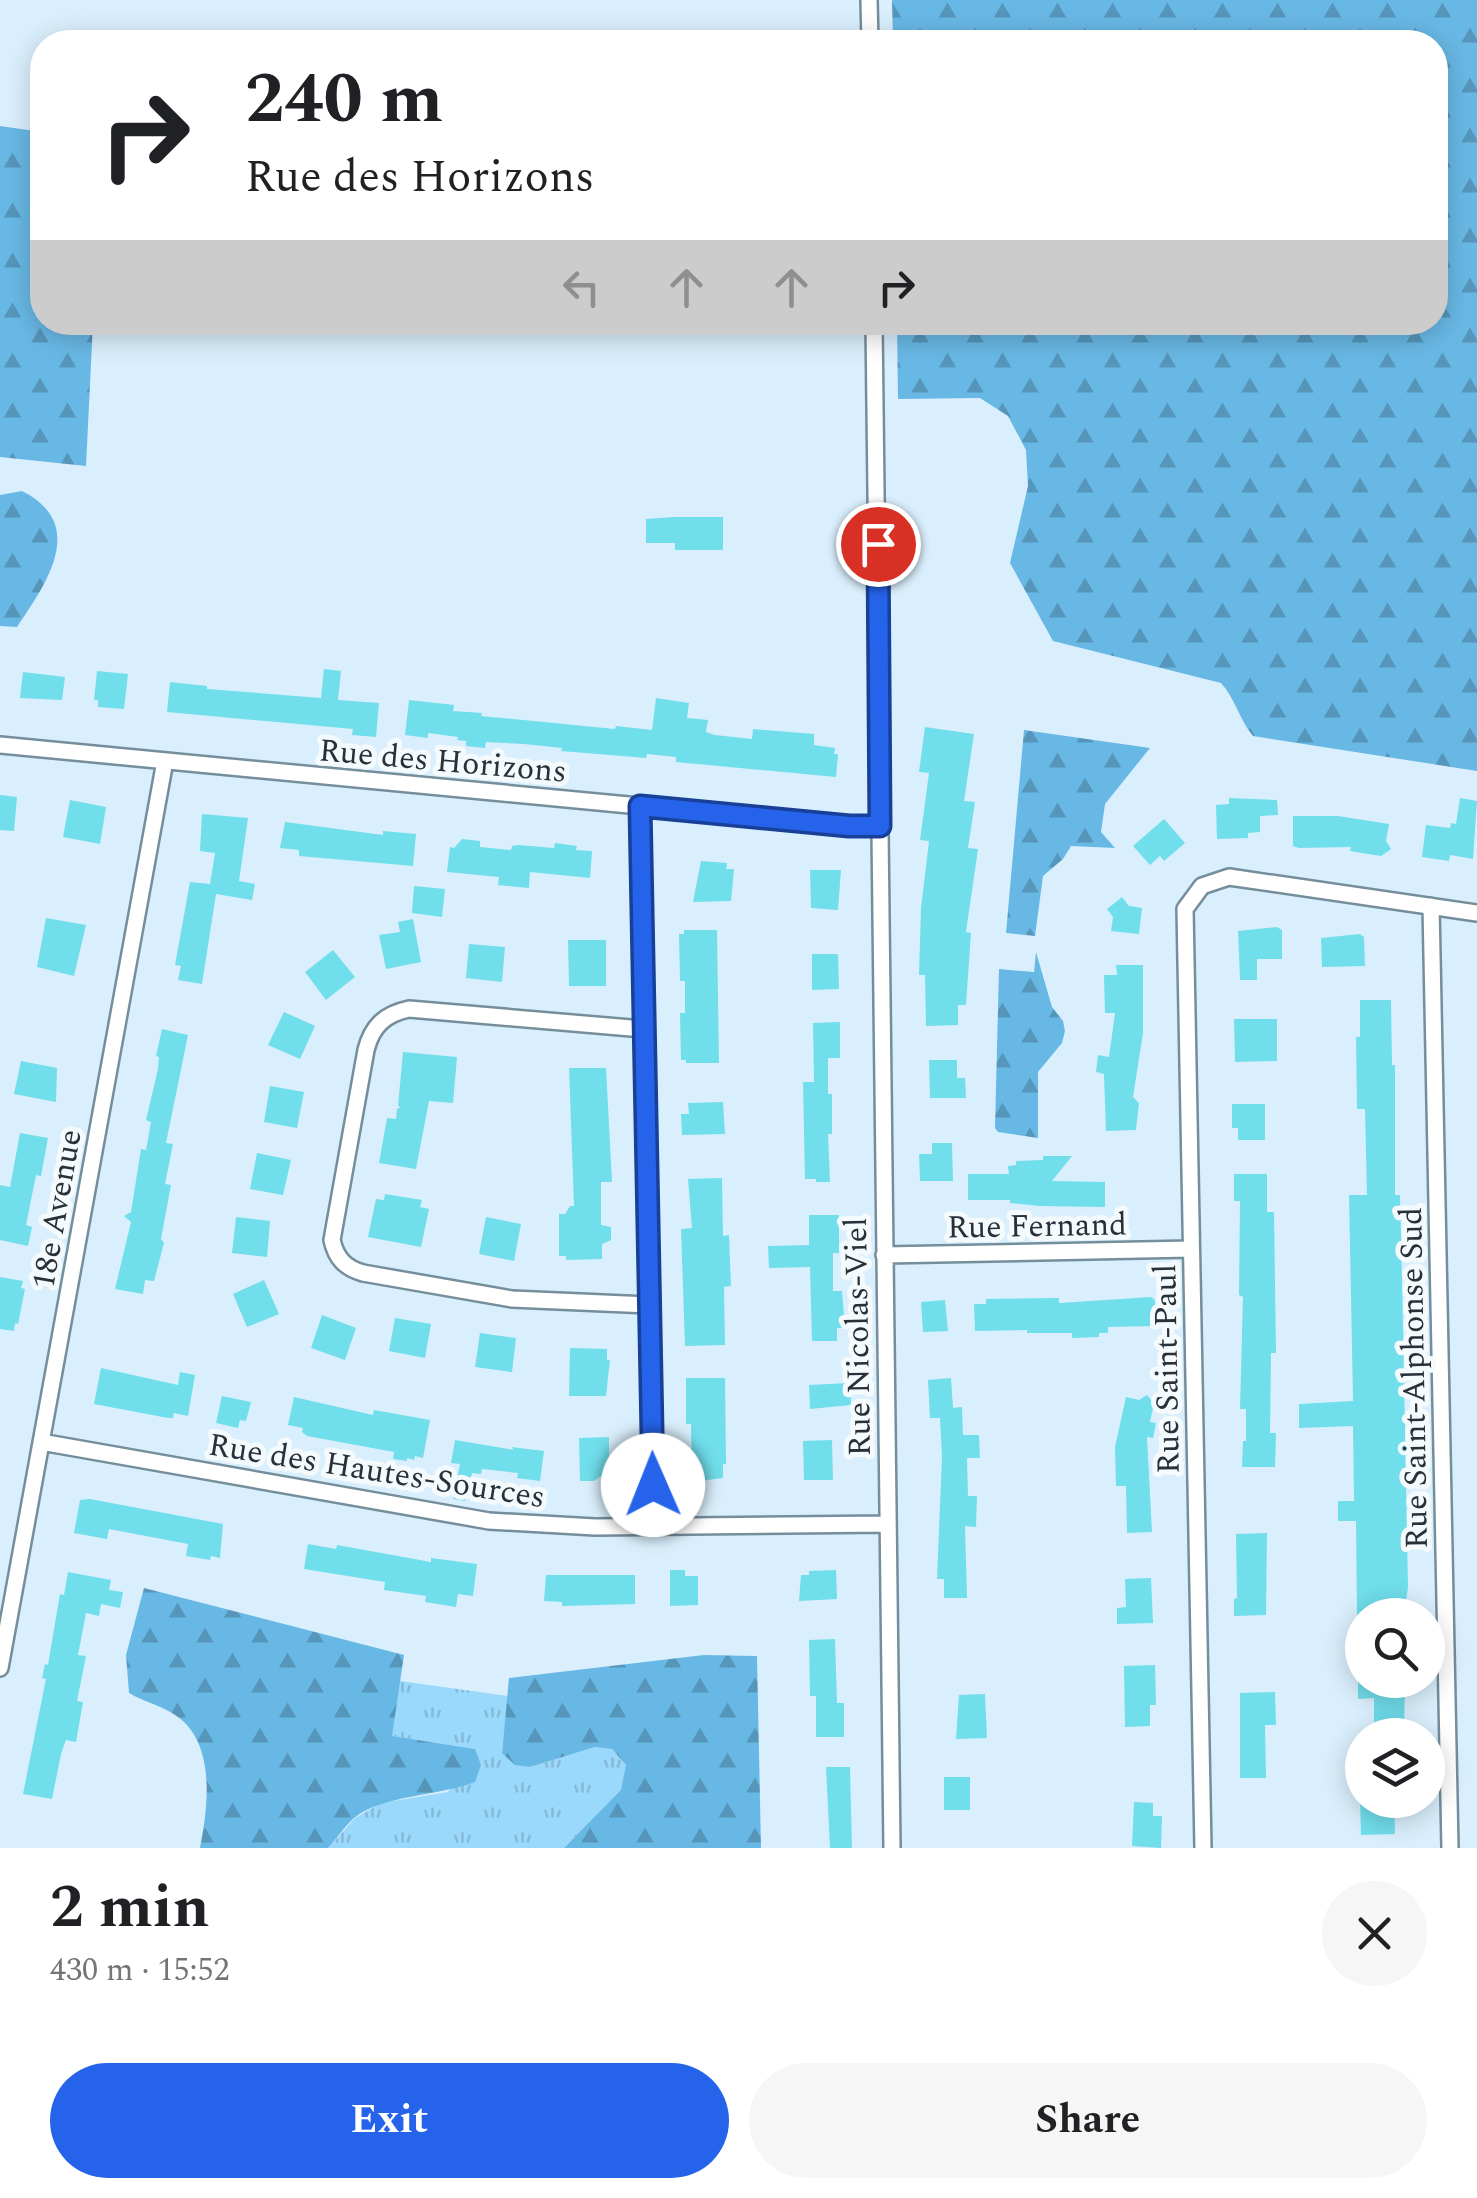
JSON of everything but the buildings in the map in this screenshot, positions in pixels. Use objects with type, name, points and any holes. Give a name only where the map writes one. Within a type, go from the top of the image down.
[{"type":"street","points":[[854,0],[869,0],[870,30]]},
{"type":"street","name":"Rue Nicolas-Viel","points":[[874,335],[892,1848]]},
{"type":"street","name":"Rue des Horizons","points":[[0,745],[880,826]]},
{"type":"street","name":"18e Avenue","points":[[0,1668],[165,761]]},
{"type":"street","points":[[640,806],[652,1527]]},
{"type":"street","name":"Rue Saint-Paul","points":[[1203,1848],[1185,910],[1195,892],[1211,881],[1238,878],[1432,906]]},
{"type":"street","points":[[1432,906],[1477,913]]},
{"type":"street","name":"Rue Saint-Alphonse Sud","points":[[1432,906],[1450,1848]]},
{"type":"street","points":[[643,1029],[408,1009],[384,1018],[375,1026],[366,1050],[332,1240],[345,1266],[363,1273],[512,1300],[649,1305]]},
{"type":"street","name":"Rue Fernand","points":[[884,1255],[1191,1249]]},
{"type":"street","name":"Rue des Hautes-Sources","points":[[41,1442],[489,1521],[542,1526],[652,1527],[886,1524]]},
{"type":"green space","points":[[892,0],[1477,0],[1477,771],[1253,736],[1221,683],[1053,641],[1010,563],[1028,486],[1026,450],[1008,416],[980,398],[898,399],[897,335],[1448,335],[1448,30],[893,30]]},
{"type":"green space","points":[[0,126],[30,130],[30,335],[92,335],[86,466],[0,457]]},
{"type":"green space","points":[[22,491],[42,505],[53,520],[56,555],[40,592],[17,627],[0,626],[0,495]]},
{"type":"green space","points":[[1024,730],[1150,748],[1105,804],[1101,832],[1115,848],[1071,846],[1063,859],[1043,876],[1035,936],[1006,933]]},
{"type":"green space","points":[[1036,952],[1052,1007],[1063,1021],[1065,1031],[1062,1043],[1038,1072],[1038,1138],[998,1132],[995,1128],[999,969],[1034,972]]},
{"type":"green space","points":[[144,1588],[404,1655],[392,1736],[475,1749],[481,1765],[475,1782],[366,1810],[328,1848],[200,1848],[207,1796],[199,1744],[178,1717],[129,1693],[126,1655]]},
{"type":"green space","points":[[704,1655],[757,1656],[761,1848],[564,1848],[621,1790],[626,1765],[612,1749],[595,1747],[530,1767],[515,1765],[502,1753],[509,1678]]},
{"type":"green space","points":[[400,1681],[508,1696],[502,1752],[530,1767],[595,1747],[612,1749],[626,1765],[622,1790],[564,1848],[328,1848],[355,1818],[381,1803],[448,1792],[475,1749],[391,1736]]},
{"type":"route","points":[[653,1485],[640,806],[880,826],[878,544]]}]
